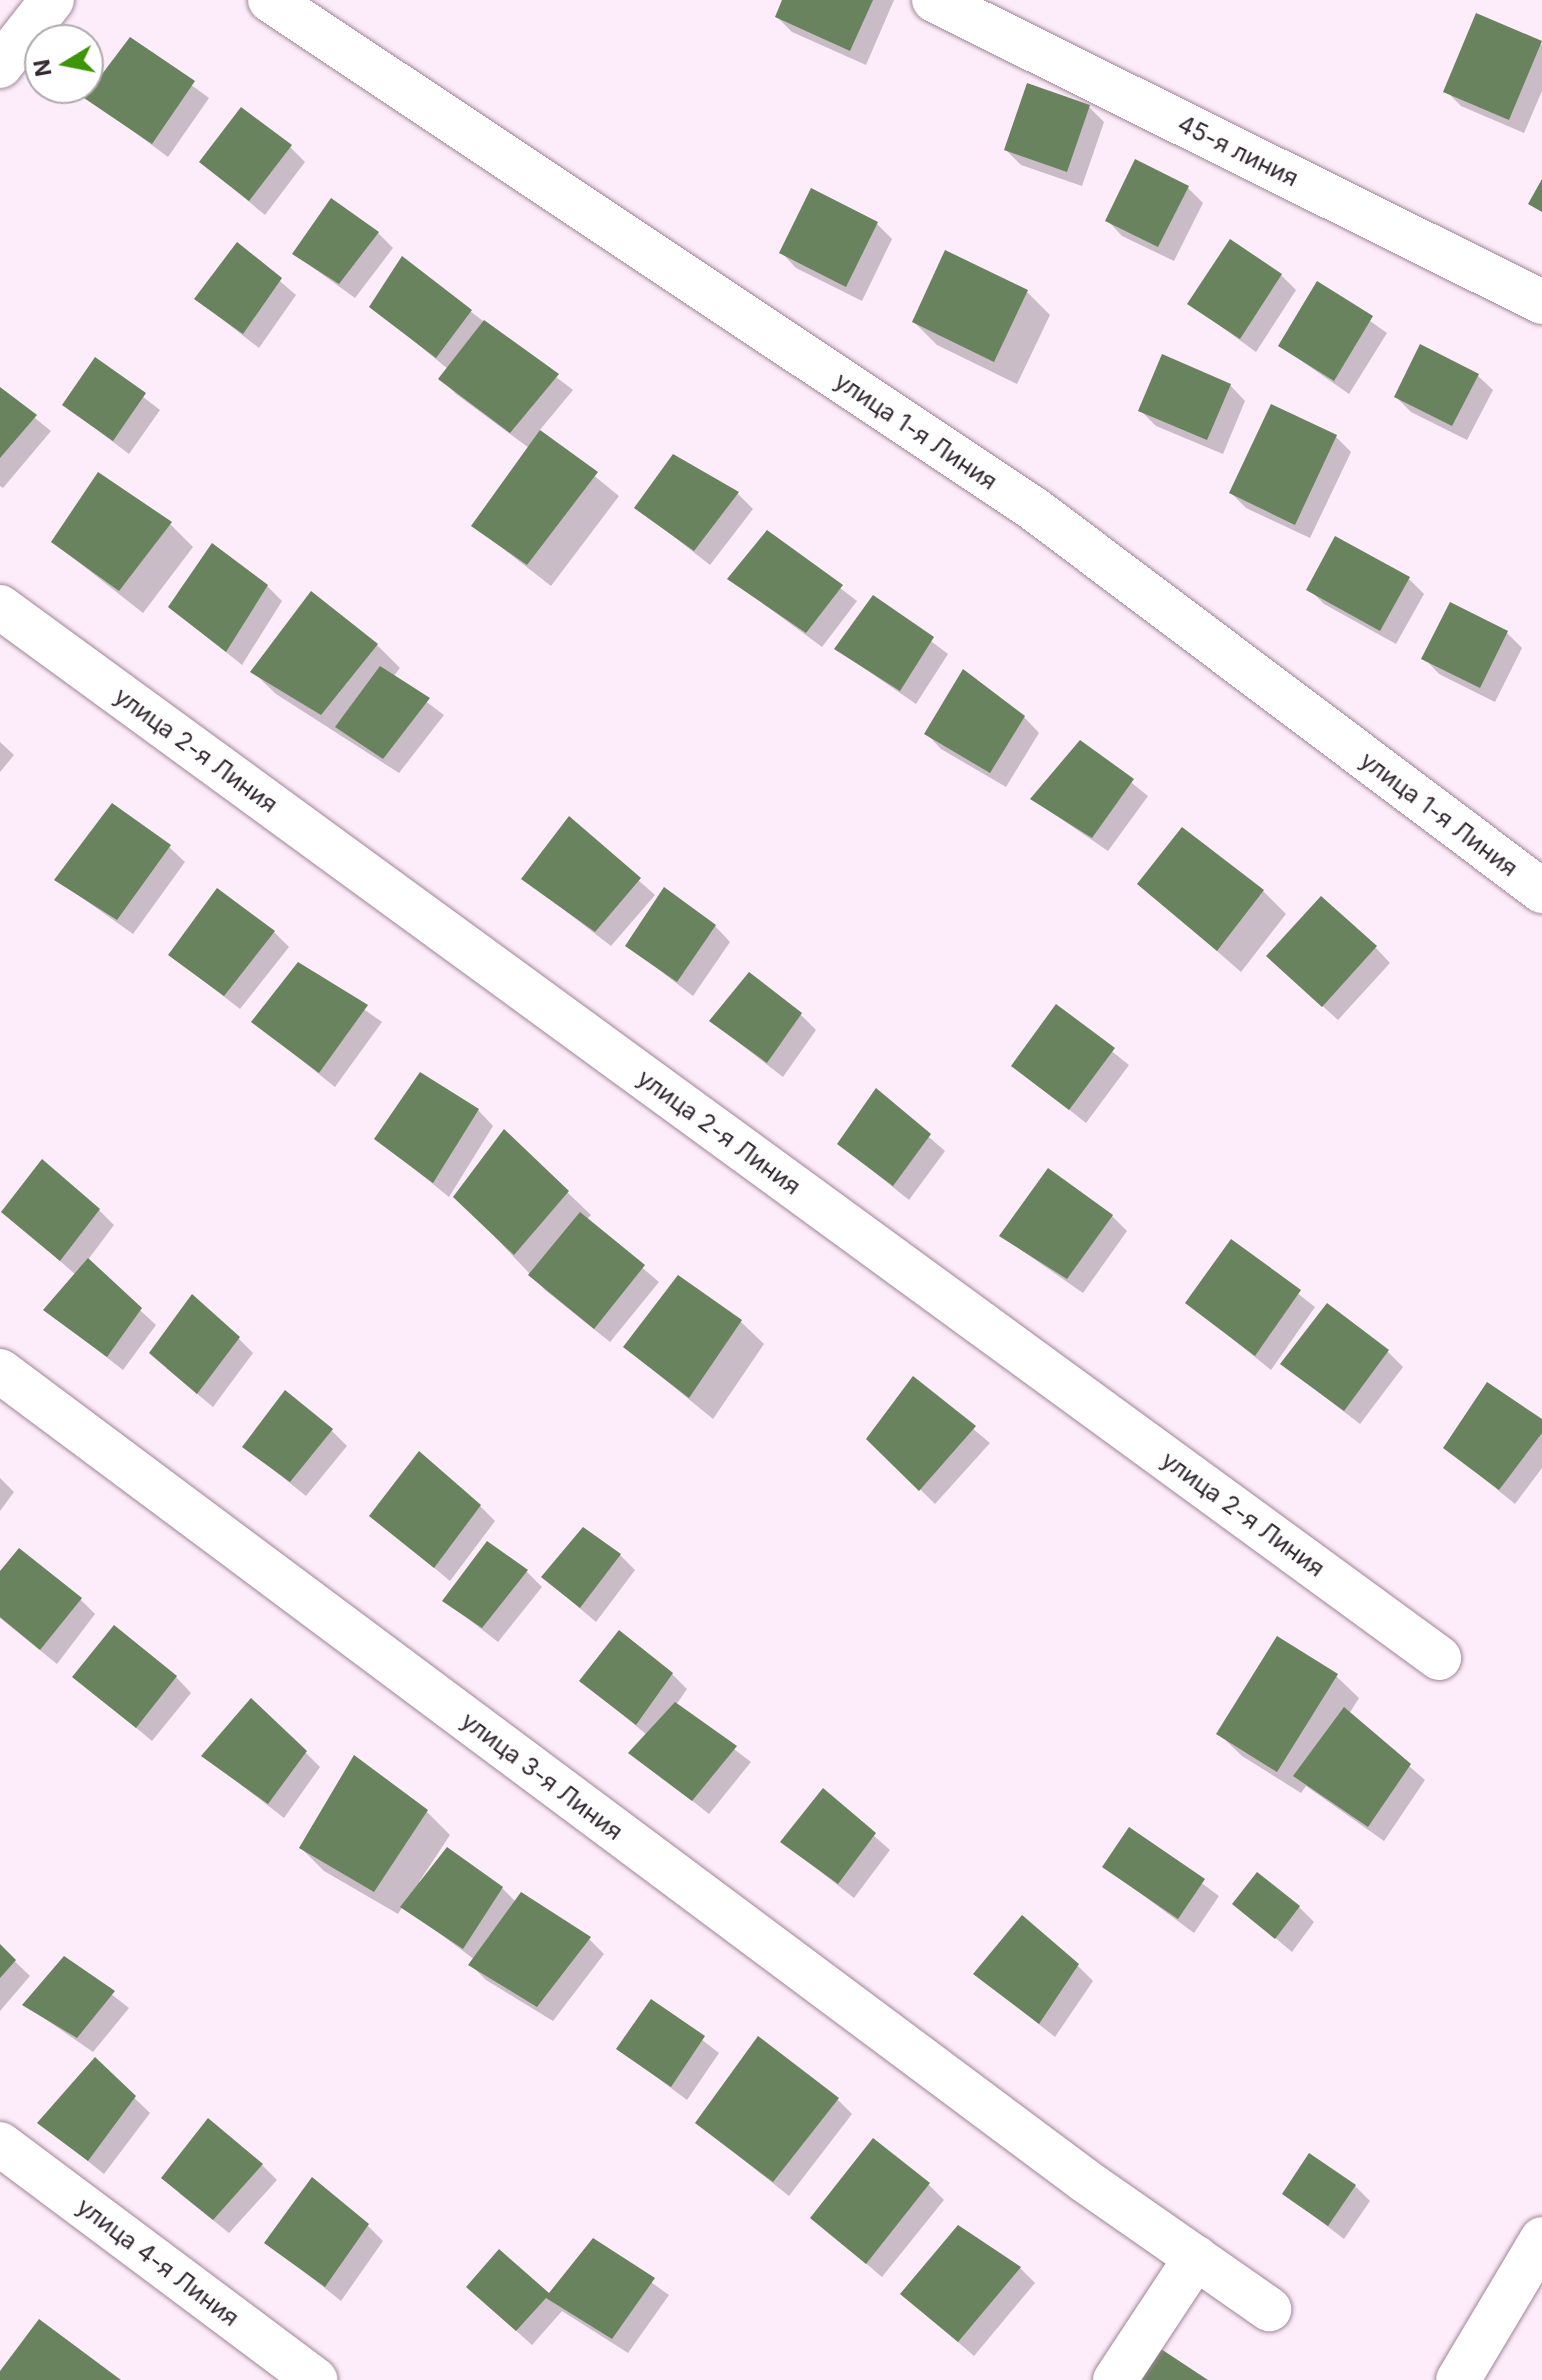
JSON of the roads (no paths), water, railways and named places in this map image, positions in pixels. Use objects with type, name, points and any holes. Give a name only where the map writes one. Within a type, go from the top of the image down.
[{"type":"street","points":[[0,66],[52,0]]},
{"type":"street","name":"улица 1-я Линия","points":[[270,0],[1034,509],[1542,891]]},
{"type":"street","name":"45-я линия","points":[[934,0],[1542,302]]},
{"type":"street","name":"улица 2-я Линия","points":[[0,607],[1439,1658]]},
{"type":"street","name":"улица 3-я Линия","points":[[0,1371],[1084,2180],[1269,2309]]},
{"type":"street","name":"улица 4-я Линия","points":[[0,2144],[315,2380]]},
{"type":"street","points":[[1458,2380],[1542,2239]]},
{"type":"street","points":[[1115,2380],[1196,2257]]}]
